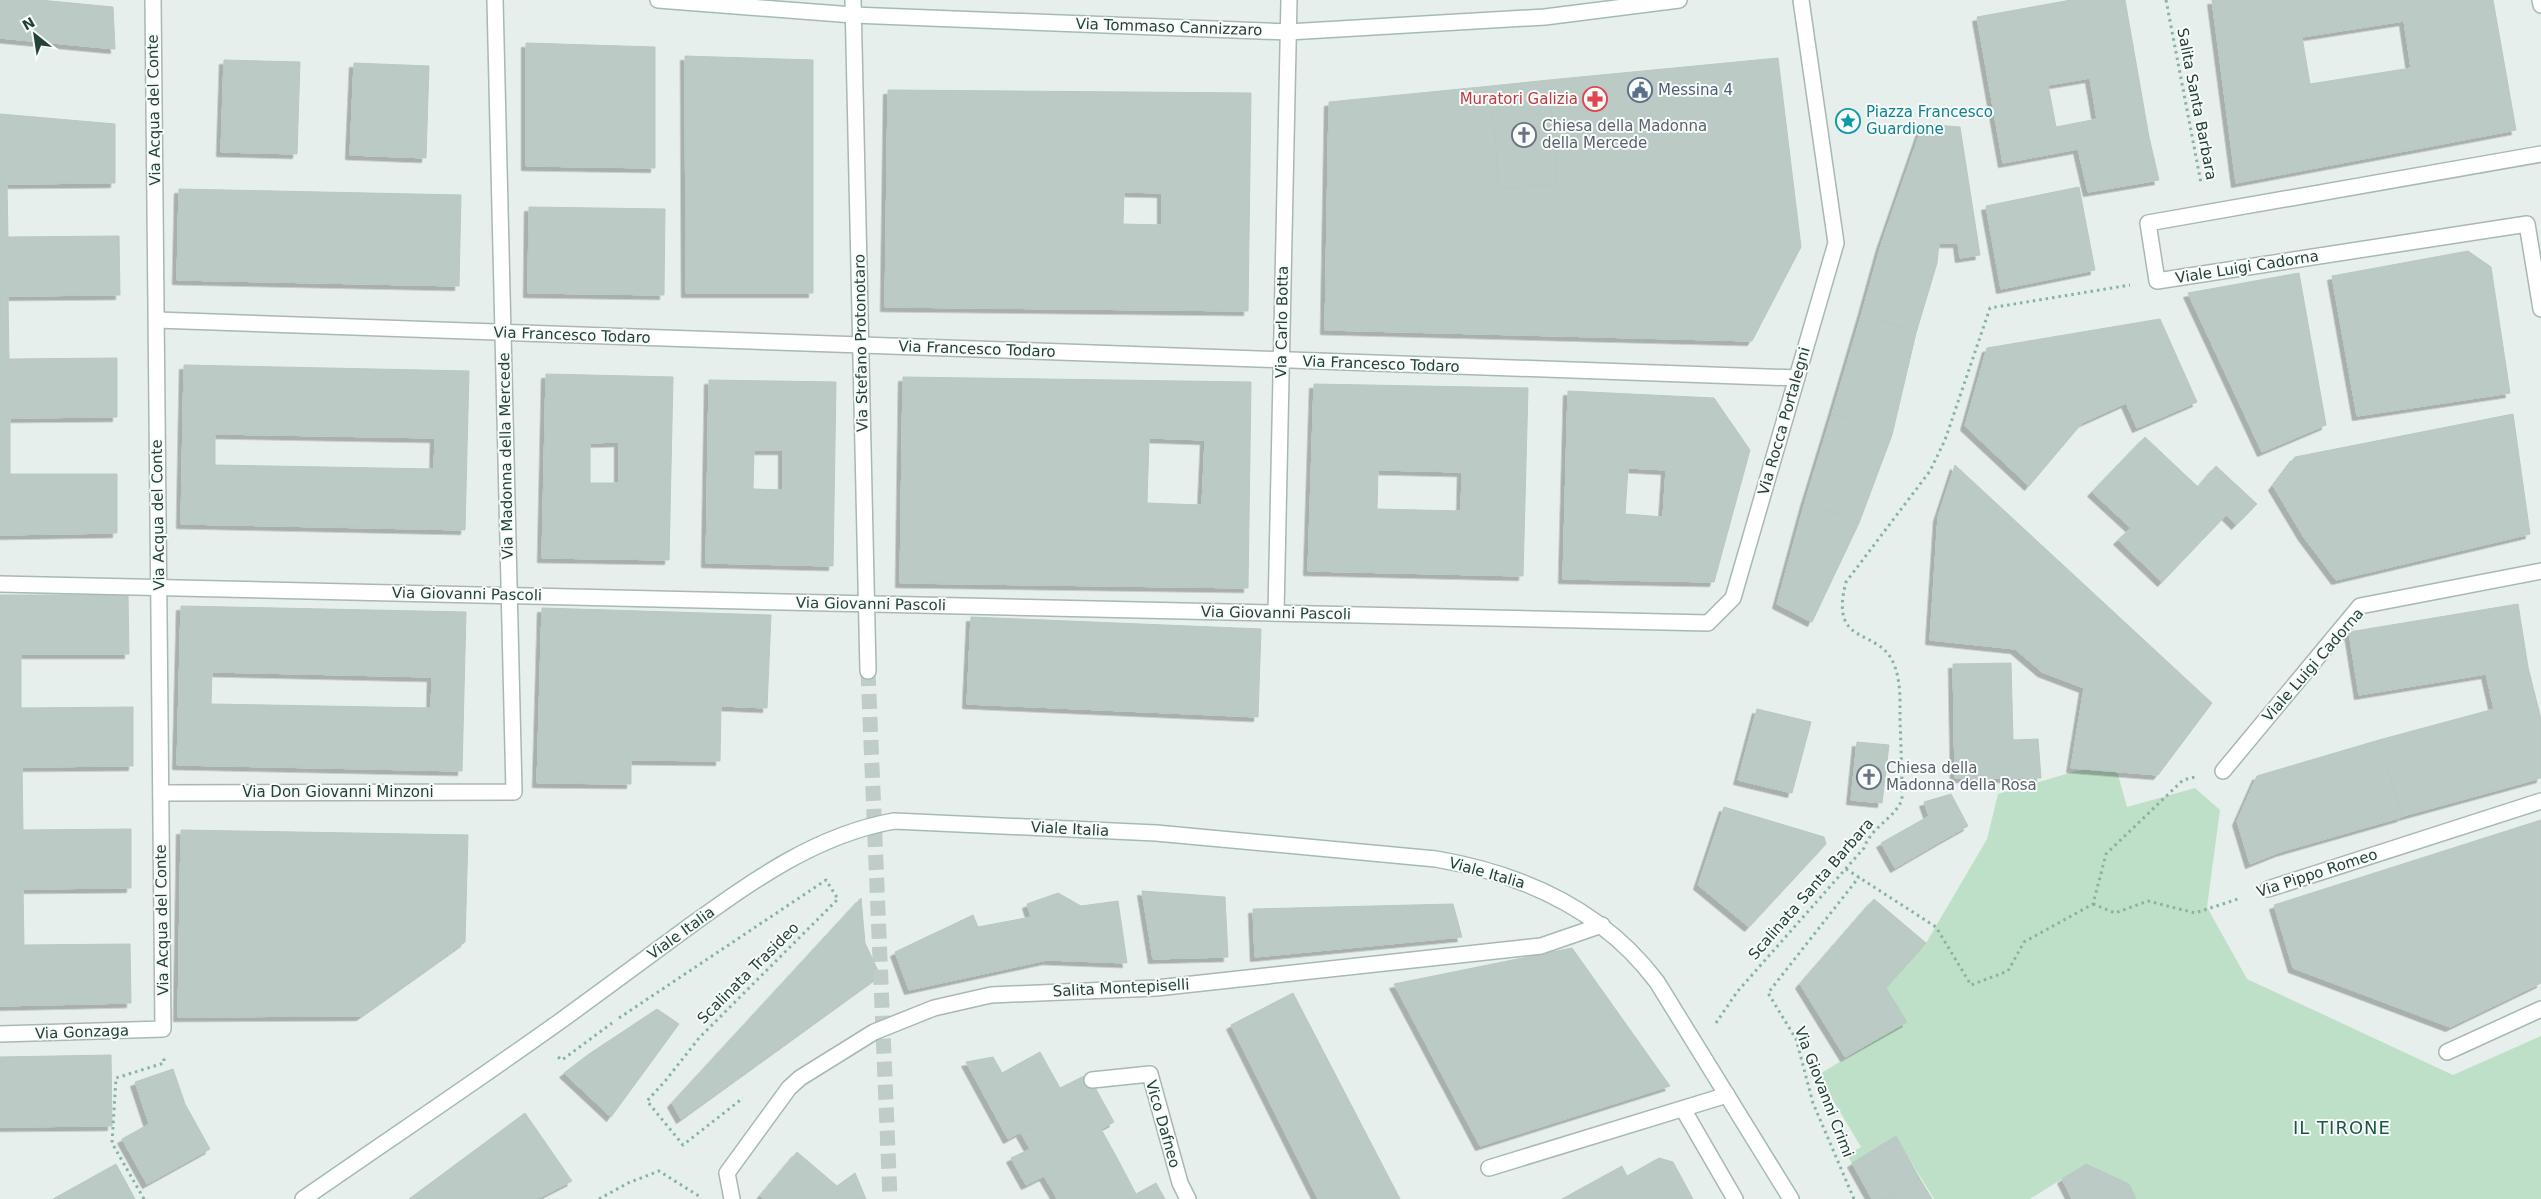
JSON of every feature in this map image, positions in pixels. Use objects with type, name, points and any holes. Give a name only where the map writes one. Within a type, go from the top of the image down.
[{"type":"street","name":"Via Acqua del Conte","points":[[153,0],[163,1029]]},
{"type":"street","name":"Via Madonna della Mercede","points":[[495,0],[514,792]]},
{"type":"street","name":"Via Tommaso Cannizzaro","points":[[658,0],[853,15],[1288,32],[1545,17],[1678,0]]},
{"type":"street","name":"Via Stefano Protonotaro","points":[[853,0],[868,671]]},
{"type":"street","name":"Via Carlo Botta","points":[[1276,613],[1289,0]]},
{"type":"street","name":"Via Rocca Portalegni","points":[[1733,598],[1836,243],[1801,0]]},
{"type":"street","points":[[2540,0],[2541,5]]},
{"type":"street","name":"Viale Luigi Cadorna","points":[[2541,154],[2148,223],[2157,280],[2527,224],[2541,309]]},
{"type":"street","name":"Via Francesco Todaro","points":[[157,320],[1797,378]]},
{"type":"street","name":"Viale Luigi Cadorna","points":[[2223,771],[2360,606],[2541,571]]},
{"type":"street","name":"Via Giovanni Pascoli","points":[[0,584],[1708,623],[1733,598]]},
{"type":"street","name":"Via Don Giovanni Minzoni","points":[[161,793],[514,792]]},
{"type":"street","name":"Via Pippo Romeo","points":[[2268,889],[2541,801]]},
{"type":"street","name":"Viale Italia","points":[[303,1199],[532,1040],[745,887],[790,858],[863,826],[894,821],[1156,833],[1436,859],[1470,865],[1536,888],[1573,905],[1602,925],[1642,962],[1699,1048],[1791,1199]]},
{"type":"street","name":"Salita Montepiselli","points":[[732,1199],[727,1174],[794,1083],[823,1062],[874,1032],[934,1008],[991,995],[1156,988],[1541,946],[1602,925]]},
{"type":"street","points":[[2447,1052],[2541,1009]]},
{"type":"street","name":"Via Gonzaga","points":[[0,1034],[163,1029]]},
{"type":"street","name":"Vico Dafneo","points":[[1092,1080],[1150,1074],[1180,1183],[1188,1199]]},
{"type":"street","points":[[1489,1168],[1727,1095]]},
{"type":"street","points":[[1683,1109],[1735,1199]]},
{"type":"path","name":"Salita Santa Barbara","points":[[2166,0],[2207,212]]},
{"type":"path","name":"Scalinata Santa Barbara","points":[[1699,1048],[1737,992],[1864,848],[1869,836],[1896,812],[1902,800],[1899,687],[1895,665],[1883,650],[1848,628],[1843,617],[1841,600],[1846,582],[1930,471],[1945,440],[1990,308],[2157,280]]},
{"type":"path","points":[[1846,869],[1936,927],[1970,985],[2008,971],[2024,942],[2093,904],[2106,854],[2182,780],[2223,771]]},
{"type":"path","name":"Via Giovanni Crimi","points":[[1854,1199],[1813,1103],[1796,1039],[1768,994],[1859,877]]},
{"type":"path","name":"Scalinata Trasideo","points":[[532,1040],[562,1060],[620,1017],[826,880],[838,899],[699,1038],[647,1101],[683,1145],[746,1096]]},
{"type":"path","name":"Via Pippo Romeo","points":[[2093,904],[2115,913],[2148,901],[2195,913],[2268,889]]},
{"type":"path","points":[[144,1199],[112,1142],[116,1078],[164,1063],[163,1029]]},
{"type":"path","points":[[599,1199],[628,1183],[659,1171],[704,1199]]},
{"type":"green space","points":[[2114,760],[2127,807],[2195,788],[2220,810],[2207,907],[2247,979],[2453,1075],[2541,1036],[2541,1199],[2136,1199],[2129,1184],[2086,1164],[2030,1199],[1934,1199],[1896,1137],[1852,1163],[1847,1155],[1861,1147],[1818,1075],[1906,1022],[1886,988],[1926,943],[1987,839],[1998,794]]},
{"type":"building","points":[[0,0],[40,0],[113,7],[115,49],[0,38]]},
{"type":"building","points":[[2071,0],[2125,0],[2149,137],[2159,180],[2088,192],[2078,149],[2003,163],[1977,17]],"holes":[[[2090,78],[2097,119],[2056,127],[2048,85]]]},
{"type":"building","points":[[2212,0],[2493,0],[2516,130],[2236,183]],"holes":[[[2404,21],[2411,68],[2310,84],[2302,37]]]},
{"type":"building","points":[[526,43],[655,47],[655,168],[526,166]]},
{"type":"building","points":[[685,56],[813,60],[813,293],[686,293]]},
{"type":"building","points":[[1778,58],[1801,247],[1752,341],[1325,330],[1329,102],[1491,86],[1499,189],[1557,184],[1549,80]]},
{"type":"building","points":[[224,60],[300,62],[297,154],[221,152]]},
{"type":"building","points":[[354,63],[429,66],[426,158],[350,155]]},
{"type":"building","name":"Chiesa della Madonna della Mercede","points":[[1549,80],[1557,184],[1499,189],[1491,86]]},
{"type":"building","points":[[888,90],[1251,93],[1248,311],[885,307]],"holes":[[[1124,192],[1162,193],[1162,225],[1123,224]]]},
{"type":"building","points":[[0,114],[115,124],[115,183],[7,184],[8,237],[119,236],[120,295],[8,296],[9,359],[117,358],[117,417],[10,418],[10,474],[117,474],[117,533],[0,535]]},
{"type":"building","points":[[1923,124],[1960,127],[1980,255],[1960,258],[1958,243],[1939,243],[1937,263],[1881,245]]},
{"type":"building","points":[[2079,187],[2095,270],[2001,289],[1986,206]]},
{"type":"building","points":[[179,189],[461,195],[459,286],[177,280]]},
{"type":"building","points":[[529,207],[665,209],[664,295],[528,293]]},
{"type":"building","points":[[1881,245],[1937,263],[1916,333],[1862,313]]},
{"type":"building","points":[[2468,251],[2491,267],[2510,393],[2357,416],[2332,276]]},
{"type":"building","points":[[2299,273],[2326,425],[2262,452],[2188,293]]},
{"type":"building","points":[[1862,313],[1916,333],[1892,435],[1832,414]]},
{"type":"building","points":[[2160,319],[2197,402],[2137,428],[2126,403],[2082,423],[2029,486],[1965,426],[1987,348]]},
{"type":"building","points":[[184,365],[469,371],[465,530],[181,524]],"holes":[[[215,434],[435,438],[434,469],[215,465]]]},
{"type":"building","points":[[546,374],[673,377],[669,560],[542,558]],"holes":[[[619,442],[619,483],[590,483],[590,443]]]},
{"type":"building","points":[[903,377],[1251,382],[1248,588],[900,583]],"holes":[[[1149,438],[1205,440],[1202,505],[1147,503]]]},
{"type":"building","points":[[709,380],[836,382],[833,566],[706,563]],"holes":[[[754,450],[783,450],[783,490],[753,489]]]},
{"type":"building","points":[[1314,384],[1528,388],[1523,576],[1308,571]],"holes":[[[1378,470],[1462,472],[1461,511],[1377,509]]]},
{"type":"building","points":[[1568,391],[1714,398],[1750,450],[1714,582],[1563,579]],"holes":[[[1628,468],[1666,470],[1663,517],[1625,514]]]},
{"type":"building","points":[[1832,414],[1892,435],[1859,523],[1805,502]]},
{"type":"building","points":[[2513,414],[2530,534],[2336,580],[2303,536],[2273,486],[2295,457]]},
{"type":"building","points":[[2145,437],[2198,487],[2216,466],[2257,504],[2236,525],[2226,515],[2162,582],[2118,540],[2131,528],[2092,492]]},
{"type":"building","points":[[1955,465],[2212,703],[2158,775],[2071,768],[2084,688],[2042,672],[2015,649],[1930,640],[1938,517]]},
{"type":"building","points":[[1805,502],[1859,523],[1812,622],[1777,604]]},
{"type":"building","points":[[0,595],[128,595],[129,654],[21,654],[21,708],[133,707],[133,766],[22,767],[23,830],[131,829],[131,888],[23,889],[24,945],[130,944],[131,1003],[0,1006]]},
{"type":"building","points":[[2518,604],[2528,667],[2541,719],[2541,778],[2403,816],[2379,740],[2494,709],[2486,674],[2359,695],[2349,632]]},
{"type":"building","points":[[181,606],[466,612],[462,771],[177,765]],"holes":[[[212,672],[432,677],[431,708],[211,704]]]},
{"type":"building","points":[[542,608],[771,615],[767,708],[721,706],[720,761],[631,760],[631,784],[537,783]]},
{"type":"building","points":[[971,617],[1261,629],[1258,717],[967,704]]},
{"type":"building","points":[[2011,663],[2013,740],[2038,739],[2041,778],[1955,778],[1953,664]]},
{"type":"building","points":[[1757,709],[1811,722],[1792,793],[1738,780]]},
{"type":"building","points":[[2379,740],[2402,817],[2280,852],[2250,864],[2237,821],[2257,776]]},
{"type":"building","points":[[1857,742],[1889,745],[1882,803],[1851,800]]},
{"type":"building","points":[[1951,794],[1968,826],[1943,840],[1929,816],[1924,802]]},
{"type":"building","points":[[1724,807],[1824,837],[1826,844],[1749,927],[1698,885]]},
{"type":"building","points":[[1929,816],[1943,840],[1895,868],[1881,843]]},
{"type":"building","points":[[2541,820],[2541,983],[2450,1027],[2293,968],[2274,905]]},
{"type":"building","points":[[181,830],[468,835],[465,942],[361,1016],[178,1017]]},
{"type":"building","points":[[1142,891],[1225,897],[1228,957],[1153,959]]},
{"type":"building","points":[[1058,893],[1081,906],[1118,901],[1127,963],[1047,960],[909,990],[895,952],[973,915],[978,927],[1031,917],[1027,904]]},
{"type":"building","points":[[861,898],[865,943],[880,975],[681,1119],[672,1103]]},
{"type":"building","points":[[1874,899],[1926,943],[1886,988],[1907,1022],[1845,1057],[1800,984]]},
{"type":"building","points":[[1453,904],[1462,937],[1255,957],[1253,909]]},
{"type":"building","points":[[1572,948],[1670,1086],[1480,1146],[1394,984]]},
{"type":"building","points":[[1293,993],[1400,1199],[1318,1199],[1231,1025]]},
{"type":"building","points":[[657,1009],[679,1024],[611,1117],[564,1073]]},
{"type":"building","points":[[1040,1052],[1060,1088],[1088,1074],[1097,1091],[1008,1139],[966,1062],[993,1057],[1002,1073]]},
{"type":"building","points":[[111,1055],[112,1126],[0,1127],[0,1057]]},
{"type":"building","points":[[173,1069],[185,1104],[210,1149],[147,1184],[122,1139],[149,1124],[135,1082]]},
{"type":"building","points":[[1097,1091],[1114,1122],[1101,1129],[1117,1158],[1054,1193],[1044,1176],[1026,1185],[1011,1158],[1030,1149],[1021,1133]]},
{"type":"building","points":[[525,1113],[572,1181],[537,1199],[409,1199]]},
{"type":"building","points":[[1896,1136],[1920,1179],[1886,1199],[1872,1199],[1852,1163]]},
{"type":"building","points":[[797,1152],[837,1186],[855,1173],[866,1199],[763,1199],[760,1196]]},
{"type":"building","points":[[1117,1158],[1136,1194],[1156,1183],[1165,1199],[1057,1199],[1054,1193]]},
{"type":"building","points":[[1659,1158],[1673,1162],[1693,1199],[1562,1199],[1622,1166],[1627,1176]]},
{"type":"building","points":[[116,1164],[135,1199],[53,1199]]},
{"type":"building","points":[[2086,1164],[2129,1184],[2136,1199],[2072,1199],[2062,1179]]},
{"type":"building","points":[[1920,1179],[1932,1199],[1886,1199]]},
{"type":"tunnel","points":[[868,671],[890,1199]]},
{"type":"place","name":"Messina 4","points":[[1640,90]]},
{"type":"place","name":"Muratori Galizia","points":[[1595,99]]},
{"type":"place","name":"Piazza Francesco Guardione","points":[[1848,121]]},
{"type":"place","name":"Chiesa della Madonna della Mercede","points":[[1524,135]]},
{"type":"place","name":"Chiesa della Madonna della Rosa","points":[[1869,777]]},
{"type":"district","name":"IL TIRONE","points":[[2342,1127]]}]
